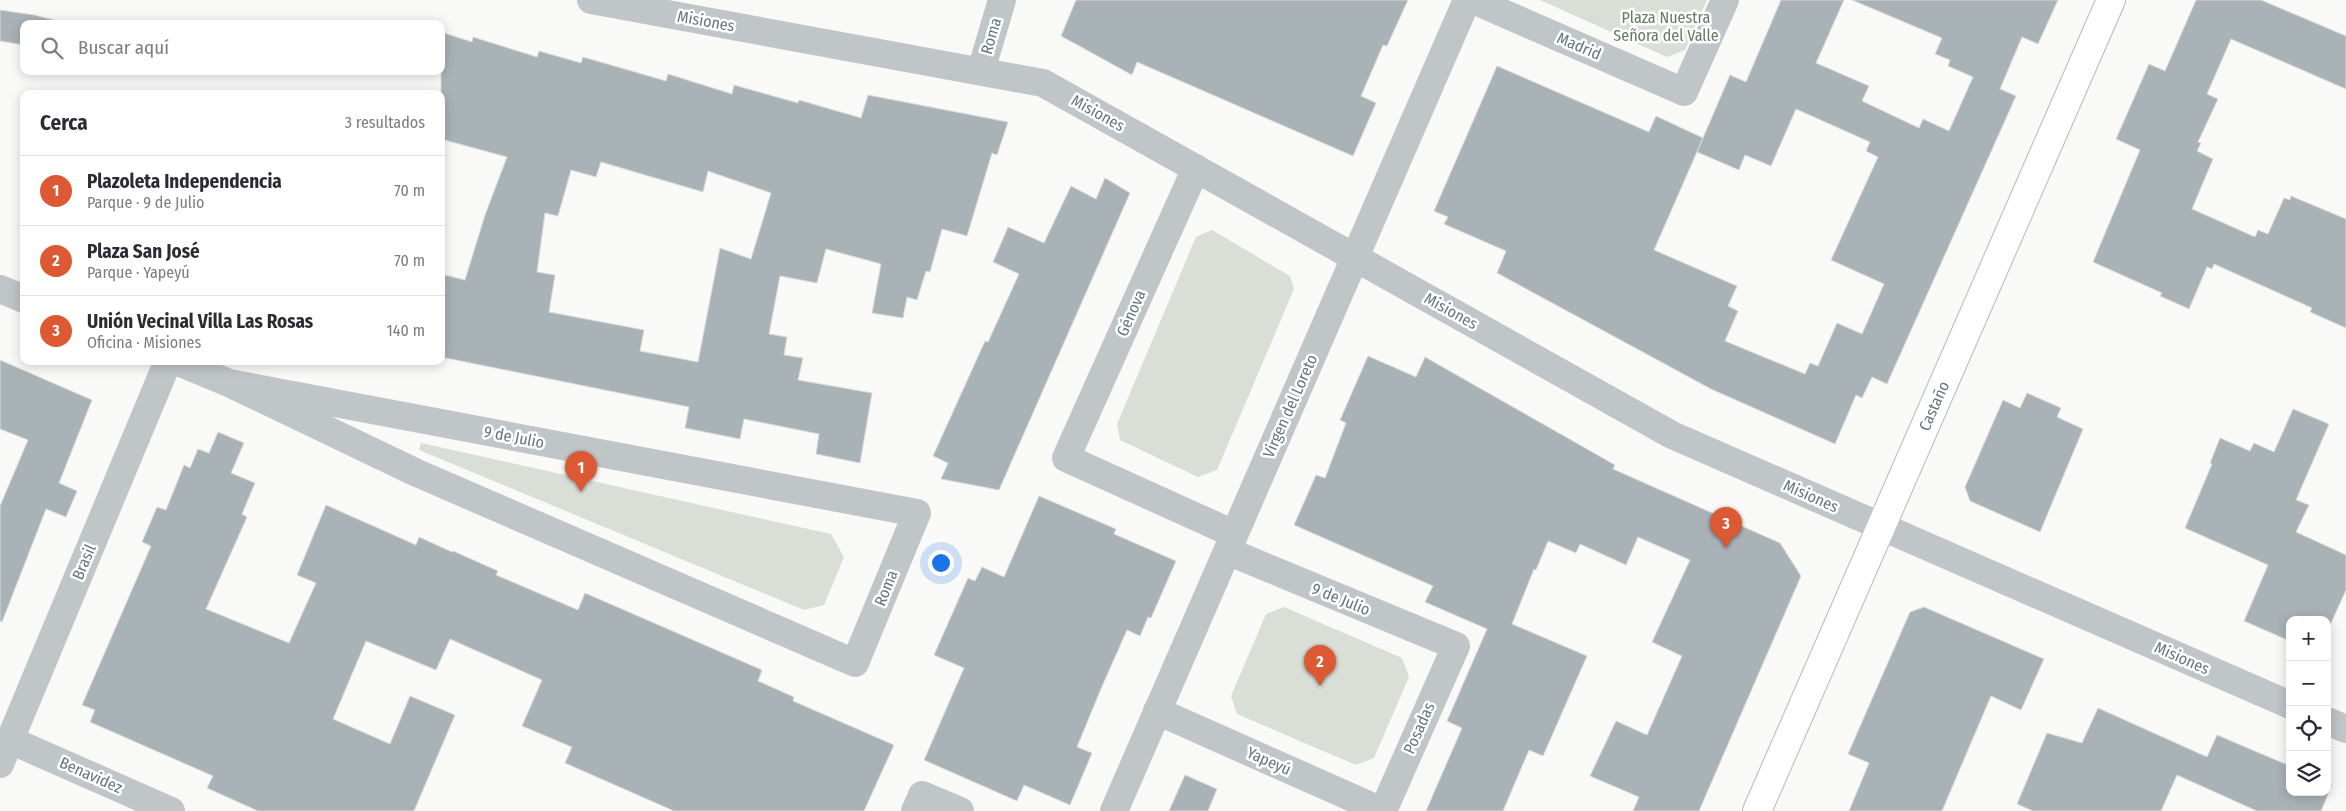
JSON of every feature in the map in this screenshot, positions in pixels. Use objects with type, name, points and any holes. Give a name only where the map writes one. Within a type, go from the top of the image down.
[{"type":"street","name":"Misiones","points":[[591,0],[1043,83],[1672,435],[2286,703]]},
{"type":"street","name":"Roma","points":[[981,71],[1002,0]]},
{"type":"street","name":"Virgen del Loreto","points":[[1114,811],[1467,0]]},
{"type":"street","name":"Madrid","points":[[1473,0],[1684,92],[1724,0]]},
{"type":"street","name":"Castaño","points":[[1757,811],[2111,0]]},
{"type":"street","name":"Génova","points":[[1066,458],[1196,168]]},
{"type":"street","points":[[0,289],[20,297]]},
{"type":"street","name":"Brasil","points":[[5,752],[166,365]]},
{"type":"street","name":"9 de Julio","points":[[186,365],[229,383],[417,473],[855,664]]},
{"type":"street","name":"9 de Julio","points":[[229,383],[916,513]]},
{"type":"street","name":"9 de Julio","points":[[1066,458],[1231,543],[1456,646]]},
{"type":"street","name":"Roma","points":[[855,664],[916,513]]},
{"type":"street","name":"Posadas","points":[[1382,811],[1456,646]]},
{"type":"street","name":"Yapeyú","points":[[1157,711],[1382,811]]},
{"type":"street","points":[[2331,723],[2346,730]]},
{"type":"street","name":"Benavidez","points":[[5,752],[171,811]]},
{"type":"street","points":[[918,803],[960,811]]},
{"type":"green space","name":"Plaza Nuestra Señora del Valle","points":[[1540,0],[1707,0],[1685,50],[1667,57]]},
{"type":"green space","points":[[1212,230],[1290,276],[1294,289],[1217,470],[1198,477],[1120,440],[1117,424],[1196,237]]},
{"type":"green space","points":[[421,443],[831,534],[844,557],[824,605],[804,610],[419,450]]},
{"type":"green space","points":[[1284,607],[1402,658],[1409,677],[1374,758],[1356,765],[1237,714],[1231,696],[1266,614]]},
{"type":"building","points":[[1076,0],[1408,0],[1387,46],[1383,45],[1361,96],[1376,103],[1353,156],[1137,62],[1132,75],[1061,36]]},
{"type":"building","points":[[1781,0],[1844,0],[1816,63],[1869,86],[1862,101],[1919,128],[1923,119],[1949,131],[1973,77],[1948,66],[1950,60],[1935,54],[1942,38],[1852,0],[2058,0],[2038,44],[2022,37],[2000,89],[2016,96],[1887,384],[1872,377],[1862,398],[1856,395],[1835,444],[1711,389],[1497,273],[1506,251],[1444,224],[1448,217],[1434,211],[1497,66],[1649,132],[1656,116],[1703,138],[1730,75],[1746,82]],"holes":[[[1796,109],[1870,142],[1866,151],[1878,157],[1831,260],[1884,284],[1862,334],[1837,323],[1818,366],[1810,363],[1805,374],[1725,341],[1738,311],[1728,306],[1737,286],[1654,250],[1703,138],[1697,152],[1739,170],[1745,155],[1771,166]]]},
{"type":"building","points":[[2196,0],[2261,0],[2346,36],[2346,89],[2231,39],[2207,94],[2218,99],[2198,142],[2201,143],[2197,151],[2213,159],[2192,209],[2255,237],[2258,230],[2268,234],[2284,198],[2290,200],[2291,196],[2346,219],[2346,328],[2310,312],[2312,308],[2214,264],[2212,269],[2207,267],[2189,309],[2160,296],[2162,293],[2093,262],[2140,150],[2116,139],[2149,64],[2165,71]]},
{"type":"building","points":[[0,10],[54,20],[20,20],[20,44],[0,41]]},
{"type":"building","points":[[445,33],[472,42],[473,37],[537,57],[539,51],[581,63],[583,57],[666,81],[668,74],[732,94],[734,85],[798,103],[799,100],[861,118],[868,95],[1008,122],[997,155],[992,153],[967,236],[942,229],[930,272],[926,271],[917,300],[907,297],[903,318],[872,313],[881,264],[826,249],[817,283],[780,276],[769,334],[787,337],[784,355],[803,358],[798,380],[872,393],[860,463],[816,454],[819,434],[744,419],[740,439],[685,428],[689,407],[445,358],[445,275],[465,280],[485,215],[507,157],[445,140],[445,90],[441,90],[441,75],[445,75]],"holes":[[[601,162],[703,192],[708,171],[771,193],[751,259],[720,248],[698,362],[640,351],[644,330],[549,312],[555,275],[537,272],[545,213],[558,216],[571,170],[596,177]]]},
{"type":"building","points":[[1105,178],[1130,193],[999,490],[941,479],[948,463],[933,456],[985,341],[988,342],[1019,274],[993,262],[1008,227],[1044,243],[1071,186],[1096,199]]},
{"type":"building","points":[[1368,356],[1416,377],[1425,357],[1615,465],[1613,469],[1780,543],[1801,576],[1699,811],[1633,811],[1639,797],[1590,776],[1616,721],[1647,735],[1682,656],[1652,642],[1690,560],[1638,537],[1626,565],[1580,544],[1576,553],[1548,541],[1536,570],[1534,569],[1512,624],[1587,656],[1543,756],[1529,750],[1503,811],[1426,811],[1462,728],[1447,721],[1487,629],[1425,602],[1433,586],[1294,525],[1316,475],[1325,478],[1346,423],[1340,420]]},
{"type":"building","points":[[0,360],[92,400],[59,483],[77,491],[66,517],[46,509],[2,622],[0,621],[0,506],[28,440],[0,429]]},
{"type":"building","points":[[2027,393],[2061,408],[2057,417],[2083,429],[2040,532],[1970,501],[1965,487],[2003,400],[2020,408]]},
{"type":"building","points":[[2293,409],[2329,424],[2296,500],[2309,505],[2296,532],[2346,555],[2346,590],[2331,623],[2331,616],[2286,616],[2286,639],[2244,621],[2268,565],[2185,528],[2212,464],[2210,463],[2220,438],[2250,451],[2254,443],[2274,452]]},
{"type":"building","points":[[218,432],[244,443],[231,473],[255,483],[242,514],[247,517],[206,609],[289,643],[316,583],[297,575],[326,505],[416,545],[419,537],[453,551],[498,571],[496,575],[578,610],[585,593],[762,670],[758,681],[794,697],[793,701],[894,745],[864,811],[674,811],[565,763],[572,747],[522,726],[542,680],[450,639],[436,670],[366,641],[333,719],[390,744],[410,696],[455,715],[414,811],[258,811],[207,788],[213,776],[90,722],[95,710],[82,705],[151,546],[142,542],[157,507],[166,510],[184,465],[190,468],[198,449],[209,453]]},
{"type":"building","points":[[1039,496],[1116,529],[1114,534],[1176,561],[1151,618],[1148,617],[1140,636],[1127,630],[1100,691],[1077,747],[1092,753],[1070,805],[1024,785],[1017,801],[924,760],[964,668],[934,655],[968,578],[975,581],[982,567],[1004,577]]},
{"type":"building","points":[[1924,607],[2044,659],[2021,710],[1991,696],[1942,811],[1849,811],[1869,763],[1848,754],[1910,612]]},
{"type":"building","points":[[2098,708],[2207,757],[2217,735],[2286,764],[2286,796],[2327,796],[2321,811],[2257,811],[2177,775],[2161,811],[2033,811],[2017,804],[2047,733],[2082,743]]},
{"type":"building","points":[[1185,775],[1217,789],[1208,811],[1169,811]]},
{"type":"place","name":"Plazoleta Independencia","points":[[581,492]]},
{"type":"place","name":"Unión Vecinal Villa Las Rosas","points":[[1726,548]]},
{"type":"place","name":"Plaza San José","points":[[1320,686]]}]
